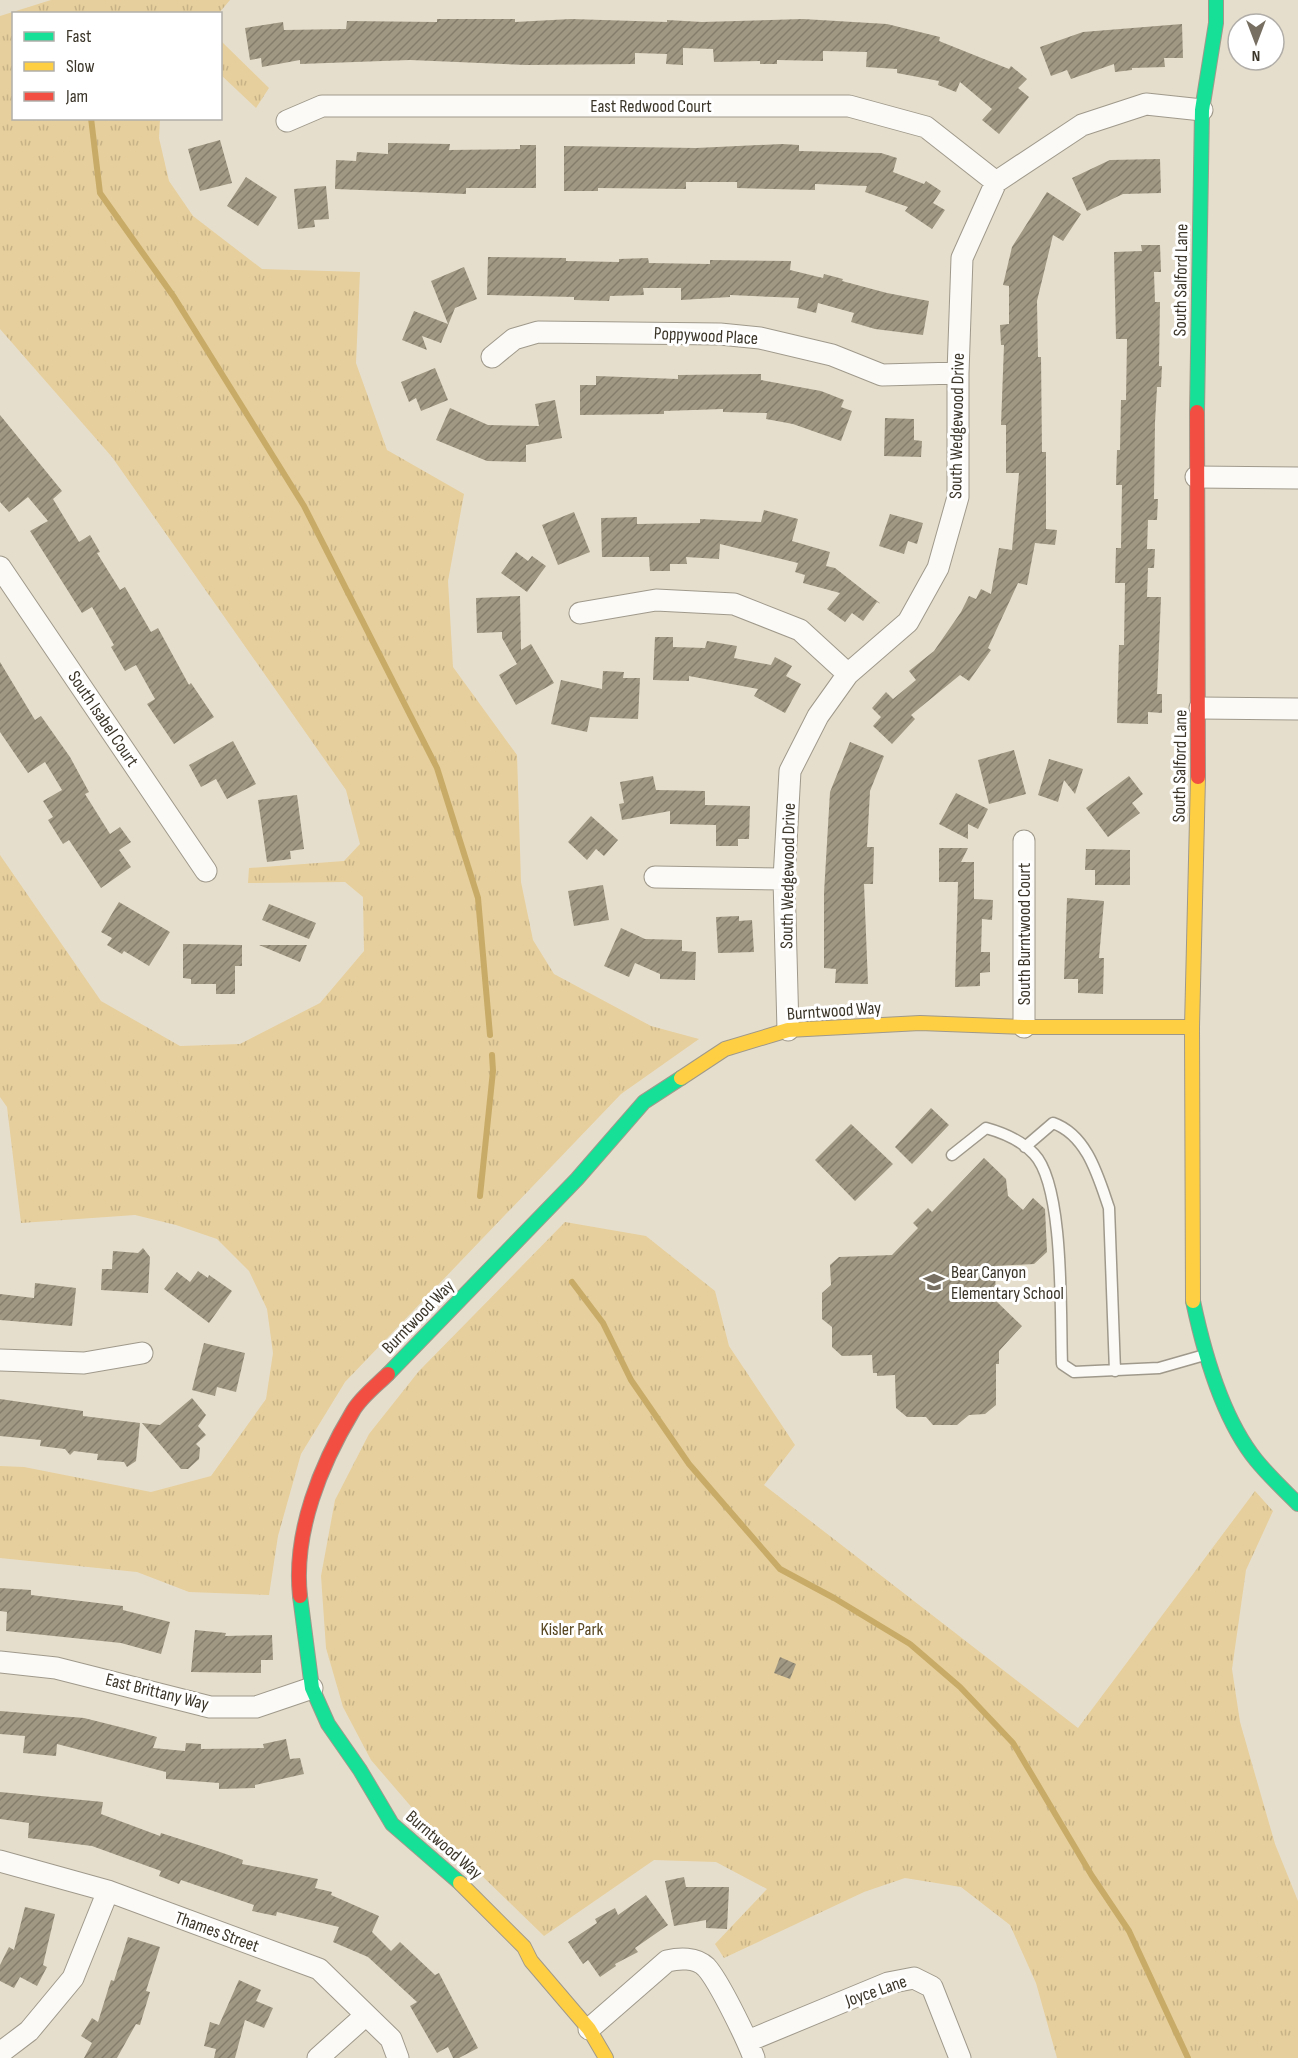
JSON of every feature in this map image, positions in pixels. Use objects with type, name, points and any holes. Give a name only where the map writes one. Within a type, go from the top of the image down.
[{"type":"street","name":"South Salford Lane","points":[[1216,0],[1216,23],[1202,110],[1196,477],[1200,708],[1192,1027],[1192,1295],[1204,1355],[1227,1410],[1255,1459],[1298,1504]]},
{"type":"street","points":[[996,182],[1082,124],[1146,105],[1202,110]]},
{"type":"street","name":"East Redwood Court","points":[[287,121],[322,106],[849,106],[926,127],[996,182]]},
{"type":"street","name":"South Wedgewood Drive","points":[[788,1030],[784,879],[790,771],[818,716],[848,674],[908,622],[938,568],[958,497],[958,373],[962,258],[996,182]]},
{"type":"street","name":"Poppywood Place","points":[[492,357],[514,339],[538,332],[720,333],[760,338],[832,356],[882,375],[958,373]]},
{"type":"street","points":[[1196,477],[1298,478]]},
{"type":"street","name":"South Isabel Court","points":[[0,567],[206,871]]},
{"type":"street","points":[[580,613],[656,600],[734,604],[800,630],[848,674]]},
{"type":"street","points":[[1200,708],[1298,709]]},
{"type":"street","name":"South Burntwood Court","points":[[1024,841],[1024,1027]]},
{"type":"street","points":[[655,877],[784,879]]},
{"type":"street","name":"Burntwood Way","points":[[606,2058],[589,2029],[531,1961],[524,1947],[476,1897],[392,1824],[360,1770],[328,1724],[312,1688],[299,1592],[302,1533],[320,1478],[354,1409],[577,1179],[644,1102],[725,1049],[788,1030],[920,1023],[1024,1027],[1192,1027]]},
{"type":"street","points":[[0,1360],[84,1363],[142,1353]]},
{"type":"street","name":"East Brittany Way","points":[[0,1662],[56,1668],[210,1707],[256,1707],[312,1688]]},
{"type":"street","name":"Thames Street","points":[[0,1861],[108,1891],[319,1969],[391,2039],[398,2058]]},
{"type":"street","points":[[0,2053],[29,2031],[73,1978],[108,1891]]},
{"type":"street","points":[[589,2029],[667,1960],[682,1957],[705,1966],[751,2050]]},
{"type":"street","name":"Joyce Lane","points":[[751,2050],[888,1983],[914,1978],[932,1987],[960,2058]]},
{"type":"street","points":[[318,2058],[366,2015]]},
{"type":"lane","points":[[1025,1147],[1053,1123],[1068,1128],[1084,1148],[1100,1182],[1109,1208],[1115,1371]]},
{"type":"lane","points":[[952,1155],[986,1128],[1006,1133],[1025,1147],[1034,1154],[1048,1176],[1053,1199],[1062,1364],[1074,1372],[1115,1371],[1159,1368],[1204,1355]]},
{"type":"green space","points":[[51,0],[230,0],[220,12],[13,12]]},
{"type":"green space","points":[[12,12],[12,120],[160,120],[159,138],[169,181],[193,216],[262,269],[360,272],[356,363],[387,450],[464,494],[448,581],[453,667],[517,755],[521,882],[533,940],[554,974],[651,1026],[699,1039],[621,1094],[345,1382],[301,1454],[278,1536],[269,1595],[189,1592],[137,1572],[0,1558],[0,1466],[24,1467],[151,1492],[211,1476],[266,1399],[273,1353],[267,1309],[249,1271],[217,1239],[176,1225],[135,1215],[21,1223],[7,1107],[0,1097],[0,855],[101,1001],[180,1046],[240,1044],[320,1003],[364,951],[363,897],[345,882],[248,883],[249,868],[344,861],[360,844],[346,790],[112,457],[0,329],[0,16]]},
{"type":"green space","points":[[222,42],[269,88],[256,108],[222,76]]},
{"type":"green space","name":"Kisler Park","points":[[565,1222],[646,1236],[715,1291],[729,1346],[795,1445],[764,1485],[1078,1728],[1255,1491],[1273,1511],[1246,1570],[1232,1669],[1240,1722],[1275,1844],[1298,1901],[1298,2058],[1057,2058],[1036,1983],[1010,1925],[961,1887],[905,1878],[864,1892],[724,1958],[715,1944],[767,1889],[716,1862],[654,1860],[544,1936],[414,1810],[371,1760],[343,1707],[326,1648],[321,1576],[335,1500],[369,1434],[419,1371]]},
{"type":"building","points":[[437,19],[515,19],[515,22],[571,19],[702,22],[803,19],[887,24],[940,37],[939,41],[1009,69],[1011,66],[1027,79],[1018,88],[1029,97],[999,134],[982,120],[992,109],[960,82],[956,92],[938,85],[939,81],[897,73],[897,69],[866,67],[867,52],[823,51],[823,61],[777,60],[777,64],[760,64],[760,61],[714,62],[713,49],[683,48],[683,65],[666,64],[667,54],[635,53],[635,64],[526,65],[410,60],[300,64],[300,60],[262,67],[261,58],[250,60],[245,28],[283,22],[284,30],[346,29],[347,21],[437,22]]},
{"type":"building","points":[[1182,24],[1183,58],[1164,58],[1165,67],[1132,68],[1132,70],[1115,72],[1114,64],[1071,79],[1067,70],[1051,76],[1040,47],[1083,32]]},
{"type":"building","points":[[220,140],[232,183],[200,191],[188,149]]},
{"type":"building","points":[[388,143],[450,144],[449,150],[520,149],[520,145],[536,145],[536,188],[466,188],[466,194],[335,189],[336,160],[356,161],[357,152],[388,154]]},
{"type":"building","points":[[799,145],[799,151],[881,153],[897,158],[893,172],[924,184],[926,181],[941,191],[933,203],[945,210],[932,229],[905,211],[908,207],[865,192],[867,186],[815,184],[815,190],[737,188],[737,182],[686,182],[686,189],[598,188],[598,191],[564,191],[564,146],[696,148]]},
{"type":"building","points":[[1160,159],[1161,193],[1123,194],[1087,211],[1072,178],[1110,160]]},
{"type":"building","points":[[246,177],[277,197],[258,226],[227,206]]},
{"type":"building","points":[[326,186],[329,219],[314,220],[315,227],[298,229],[294,189]]},
{"type":"building","points":[[1047,192],[1081,214],[1063,241],[1053,235],[1037,301],[1038,357],[1041,357],[1042,452],[1046,452],[1046,529],[1057,530],[1055,545],[1035,543],[1027,585],[1018,583],[988,648],[991,650],[969,681],[960,675],[911,715],[915,719],[892,744],[873,726],[881,717],[872,708],[886,692],[893,699],[916,680],[909,671],[934,651],[961,612],[969,596],[976,599],[981,589],[991,594],[999,548],[1012,550],[1019,473],[1006,473],[1006,425],[1001,425],[1004,345],[1001,345],[1000,325],[1009,324],[1009,286],[1003,285],[1012,247]]},
{"type":"building","points":[[1141,245],[1160,245],[1161,272],[1154,272],[1155,302],[1160,302],[1159,366],[1162,366],[1161,387],[1157,387],[1155,422],[1154,499],[1158,499],[1157,520],[1148,520],[1147,549],[1155,549],[1154,568],[1148,568],[1147,597],[1161,597],[1157,694],[1162,694],[1162,713],[1148,712],[1148,724],[1117,723],[1119,645],[1124,645],[1125,583],[1115,583],[1116,548],[1121,548],[1122,485],[1116,485],[1117,450],[1120,450],[1121,400],[1126,400],[1127,339],[1116,339],[1114,252],[1142,251]]},
{"type":"building","points":[[488,257],[566,258],[566,261],[619,262],[619,259],[648,258],[649,263],[710,264],[710,260],[791,261],[790,270],[823,278],[824,274],[887,293],[929,301],[923,335],[875,329],[851,322],[854,313],[818,303],[816,313],[797,308],[799,298],[730,295],[730,297],[681,300],[681,288],[643,288],[644,295],[610,296],[609,301],[574,300],[574,297],[487,295]]},
{"type":"building","points":[[464,267],[477,299],[455,308],[441,343],[422,336],[427,350],[402,340],[414,311],[448,324],[431,281]]},
{"type":"building","points":[[435,368],[448,400],[421,411],[416,398],[409,402],[401,382]]},
{"type":"building","points":[[761,374],[761,380],[821,391],[844,400],[841,407],[852,411],[841,441],[793,424],[766,419],[767,413],[723,412],[723,409],[664,411],[664,414],[580,415],[580,385],[596,385],[596,376],[678,379],[678,375]]},
{"type":"building","points":[[555,400],[562,438],[526,445],[526,462],[487,461],[436,440],[450,408],[488,425],[539,426],[535,404]]},
{"type":"building","points":[[0,415],[62,491],[53,499],[79,542],[90,535],[100,552],[97,553],[120,590],[125,587],[151,632],[158,628],[189,685],[191,683],[214,717],[174,744],[147,704],[155,699],[136,665],[125,671],[111,647],[114,645],[92,607],[82,613],[30,531],[48,521],[28,497],[9,512],[0,502]]},
{"type":"building","points":[[885,418],[914,419],[914,440],[922,441],[921,457],[884,456]]},
{"type":"building","points":[[764,510],[798,519],[792,541],[830,552],[826,566],[835,568],[881,604],[877,602],[863,621],[852,613],[845,622],[827,609],[840,593],[803,583],[805,575],[795,572],[798,563],[720,544],[719,559],[686,557],[687,564],[670,564],[670,571],[650,571],[649,557],[602,557],[601,518],[637,517],[637,524],[700,523],[700,519],[761,522]]},
{"type":"building","points":[[574,512],[590,552],[558,565],[542,525]]},
{"type":"building","points":[[890,514],[923,523],[917,544],[908,541],[904,554],[879,546]]},
{"type":"building","points":[[516,552],[528,561],[532,556],[546,566],[527,592],[501,573]]},
{"type":"building","points":[[520,596],[521,650],[531,644],[554,683],[516,705],[499,675],[517,664],[502,638],[502,632],[477,633],[476,598]]},
{"type":"building","points":[[655,637],[673,637],[673,647],[705,648],[707,641],[737,646],[734,658],[771,665],[775,657],[792,666],[786,676],[801,684],[785,713],[754,696],[758,689],[689,676],[689,681],[653,680]]},
{"type":"building","points":[[0,662],[35,720],[41,716],[70,757],[89,792],[85,794],[110,834],[120,827],[131,842],[119,850],[131,867],[101,888],[69,840],[63,844],[48,820],[53,817],[43,801],[62,790],[45,762],[28,773],[0,732]]},
{"type":"building","points":[[603,671],[624,672],[623,678],[640,678],[638,719],[590,717],[587,732],[551,724],[561,680],[602,689]]},
{"type":"building","points":[[233,741],[256,784],[227,799],[216,779],[201,787],[189,765]]},
{"type":"building","points":[[850,742],[884,756],[870,791],[867,847],[874,847],[873,884],[864,884],[868,984],[835,983],[836,969],[824,968],[824,893],[830,792]]},
{"type":"building","points":[[1014,750],[1026,794],[989,804],[978,760]]},
{"type":"building","points":[[1049,759],[1083,769],[1075,794],[1064,780],[1058,802],[1038,795]]},
{"type":"building","points":[[653,776],[656,790],[705,791],[705,805],[750,806],[749,839],[738,839],[738,846],[716,846],[716,825],[670,824],[670,811],[622,820],[619,804],[624,803],[620,782]]},
{"type":"building","points":[[1129,776],[1143,794],[1132,803],[1140,813],[1108,837],[1086,808]]},
{"type":"building","points":[[956,793],[988,809],[978,829],[968,824],[968,839],[939,824]]},
{"type":"building","points":[[297,795],[304,849],[290,851],[291,859],[267,862],[258,800]]},
{"type":"building","points":[[591,816],[618,840],[604,856],[596,849],[587,860],[568,842]]},
{"type":"building","points":[[939,848],[968,848],[961,862],[974,862],[974,899],[993,900],[992,920],[982,919],[981,952],[990,952],[990,972],[980,973],[980,986],[955,987],[958,882],[939,882]]},
{"type":"building","points":[[1086,849],[1130,850],[1130,885],[1095,885],[1095,870],[1085,870]]},
{"type":"building","points":[[603,885],[609,920],[574,926],[568,891]]},
{"type":"building","points":[[1067,898],[1104,901],[1099,958],[1104,958],[1103,994],[1078,993],[1078,979],[1064,979]]},
{"type":"building","points":[[119,902],[170,932],[149,966],[124,951],[122,954],[107,945],[112,938],[101,932]]},
{"type":"building","points":[[269,904],[316,923],[309,939],[262,920]]},
{"type":"building","points":[[739,916],[739,921],[752,920],[754,952],[718,953],[716,917]]},
{"type":"building","points":[[621,928],[645,939],[682,940],[682,951],[696,952],[695,980],[660,979],[660,974],[635,963],[629,977],[604,966]]},
{"type":"building","points":[[183,944],[242,945],[242,966],[235,966],[235,994],[216,994],[216,984],[191,984],[191,979],[183,978]]},
{"type":"building","points":[[259,945],[307,945],[300,962]]},
{"type":"building","points":[[931,1108],[949,1125],[912,1164],[895,1147]]},
{"type":"building","points":[[851,1124],[893,1164],[855,1201],[815,1160]]},
{"type":"building","points":[[984,1158],[1006,1179],[1008,1196],[1023,1210],[1033,1198],[1045,1209],[1047,1252],[1034,1264],[995,1266],[996,1301],[1022,1326],[999,1351],[999,1364],[996,1364],[996,1405],[985,1414],[969,1415],[957,1425],[933,1425],[926,1417],[907,1417],[896,1408],[895,1375],[877,1376],[877,1373],[873,1373],[872,1355],[842,1356],[832,1347],[832,1327],[822,1319],[822,1293],[831,1285],[830,1265],[839,1257],[892,1255],[918,1228],[913,1223],[928,1208],[932,1212]]},
{"type":"building","points":[[143,1248],[150,1257],[148,1293],[101,1290],[102,1269],[112,1269],[113,1251],[138,1253]]},
{"type":"building","points":[[198,1271],[208,1278],[209,1275],[232,1291],[209,1323],[164,1289],[177,1272],[190,1282]]},
{"type":"building","points":[[35,1283],[76,1288],[72,1326],[0,1320],[0,1294],[34,1298]]},
{"type":"building","points":[[204,1343],[245,1353],[236,1392],[217,1387],[215,1396],[192,1390]]},
{"type":"building","points":[[192,1398],[206,1415],[198,1426],[206,1435],[196,1444],[200,1448],[199,1459],[188,1469],[181,1469],[142,1423],[160,1425]]},
{"type":"building","points":[[0,1399],[83,1411],[83,1416],[140,1423],[136,1461],[127,1467],[124,1462],[97,1460],[98,1454],[74,1451],[70,1455],[65,1449],[40,1446],[41,1440],[0,1436]]},
{"type":"building","points":[[0,1588],[31,1590],[31,1595],[123,1606],[123,1610],[170,1622],[161,1654],[121,1643],[6,1631],[7,1612],[0,1611]]},
{"type":"building","points":[[195,1630],[226,1633],[225,1636],[272,1635],[273,1660],[261,1660],[261,1673],[191,1672]]},
{"type":"building","points":[[780,1657],[796,1664],[790,1679],[774,1673]]},
{"type":"building","points":[[0,1711],[84,1718],[157,1737],[153,1748],[185,1751],[186,1743],[201,1744],[201,1749],[264,1748],[263,1744],[286,1739],[290,1759],[300,1758],[304,1774],[255,1785],[255,1788],[219,1789],[219,1783],[166,1779],[166,1772],[57,1744],[56,1756],[23,1753],[25,1736],[0,1734]]},
{"type":"building","points":[[0,1792],[103,1802],[101,1814],[160,1836],[161,1833],[217,1851],[243,1860],[242,1864],[318,1879],[315,1888],[332,1892],[331,1895],[379,1916],[372,1932],[391,1951],[400,1942],[435,1975],[439,1973],[478,2048],[459,2058],[453,2058],[448,2047],[437,2053],[410,2006],[417,2002],[368,1957],[333,1942],[339,1927],[277,1912],[276,1916],[252,1911],[254,1905],[181,1880],[179,1884],[159,1876],[161,1871],[92,1846],[28,1838],[29,1823],[0,1819]]},
{"type":"building","points":[[684,1877],[686,1887],[729,1887],[727,1929],[706,1928],[706,1920],[674,1926],[665,1881]]},
{"type":"building","points":[[646,1895],[668,1925],[635,1948],[638,1952],[615,1964],[616,1966],[600,1977],[588,1960],[583,1964],[568,1942],[597,1923],[595,1919],[615,1908],[618,1915]]},
{"type":"building","points":[[25,1907],[55,1914],[43,1965],[47,1967],[37,1986],[20,1977],[14,1988],[0,1981],[0,1965],[9,1947],[14,1950]]},
{"type":"building","points":[[128,1937],[160,1947],[146,1991],[150,1992],[140,2025],[136,2024],[117,2058],[84,2058],[92,2043],[81,2036],[92,2018],[98,2022]]},
{"type":"building","points":[[239,1980],[261,1990],[256,2001],[273,2008],[264,2028],[245,2020],[235,2058],[214,2058],[216,2049],[204,2046],[210,2022],[219,2025]]},
{"type":"waterway","points":[[91,120],[100,193],[174,297],[304,506],[437,768],[478,898],[490,1035]]},
{"type":"waterway","points":[[480,1196],[493,1071],[492,1055]]},
{"type":"waterway","points":[[572,1282],[603,1323],[631,1380],[689,1464],[780,1569],[834,1598],[910,1644],[960,1687],[1013,1743],[1092,1876],[1129,1931],[1188,2058]]},
{"type":"traffic: fast","points":[[1197,412],[1202,110],[1216,23],[1216,0]]},
{"type":"traffic: fast","points":[[388,1374],[577,1179],[644,1102],[681,1078]]},
{"type":"traffic: fast","points":[[1193,1301],[1209,1363],[1233,1425],[1256,1460],[1298,1504]]},
{"type":"traffic: fast","points":[[300,1596],[312,1688],[328,1724],[360,1770],[392,1824],[460,1883]]},
{"type":"traffic: slow","points":[[1193,1301],[1192,1027],[1198,777]]},
{"type":"traffic: slow","points":[[681,1078],[725,1049],[788,1030],[920,1023],[1024,1027],[1192,1027]]},
{"type":"traffic: slow","points":[[460,1883],[524,1947],[531,1961],[589,2029],[606,2058]]},
{"type":"traffic: jam","points":[[1197,412],[1198,777]]},
{"type":"traffic: jam","points":[[300,1596],[299,1572],[305,1523],[320,1476],[356,1406],[388,1374]]},
{"type":"place","name":"Bear Canyon Elementary School","points":[[934,1282]]}]
